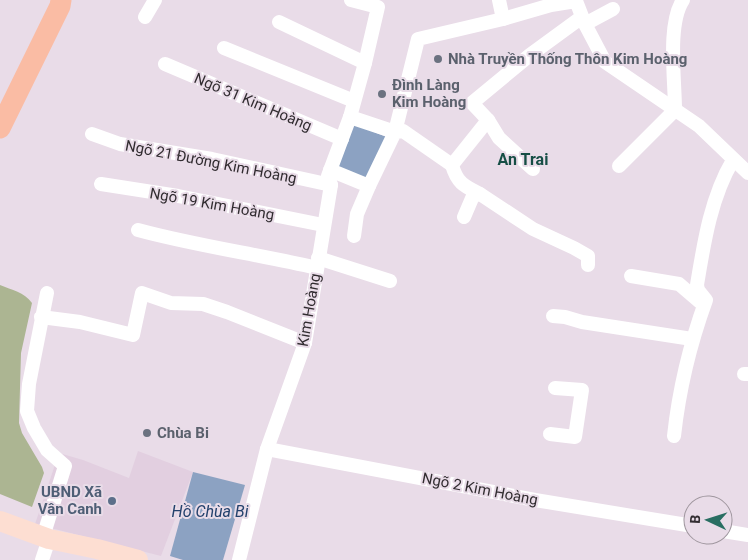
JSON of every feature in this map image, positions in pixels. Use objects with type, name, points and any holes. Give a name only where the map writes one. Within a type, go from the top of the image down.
[{"type":"main road","points":[[0,128],[62,0]]},
{"type":"street","points":[[145,17],[155,0]]},
{"type":"street","name":"Kim Hoàng","points":[[239,560],[267,449],[305,343],[331,185],[328,176],[350,117],[378,7],[351,0]]},
{"type":"street","points":[[499,0],[503,19]]},
{"type":"street","points":[[354,236],[357,214],[395,132],[418,39],[503,19],[550,3],[576,0],[605,62],[699,126],[748,173]]},
{"type":"street","points":[[619,166],[675,110],[673,35],[678,8],[683,0]]},
{"type":"street","points":[[533,169],[499,138],[488,120],[472,103],[530,54],[584,20],[613,9]]},
{"type":"street","points":[[279,22],[365,63]]},
{"type":"street","points":[[224,48],[354,101]]},
{"type":"street","name":"Ngõ 31 Kim Hoàng","points":[[165,64],[342,140]]},
{"type":"street","points":[[350,117],[395,132],[403,131],[452,166],[458,181],[533,229],[588,256],[588,265]]},
{"type":"street","points":[[452,166],[488,120]]},
{"type":"street","name":"Ngõ 21 Đường Kim Hoàng","points":[[92,134],[120,144],[212,159],[331,185]]},
{"type":"street","points":[[674,436],[677,408],[692,338],[706,300],[698,290],[697,285],[709,218],[733,160]]},
{"type":"street","points":[[330,170],[369,186]]},
{"type":"street","name":"Ngõ 19 Kim Hoàng","points":[[101,184],[178,196],[323,225]]},
{"type":"street","points":[[464,217],[473,196],[480,194]]},
{"type":"street","points":[[138,230],[181,242],[318,263],[390,281]]},
{"type":"street","points":[[631,276],[679,284],[689,291],[698,302],[705,303]]},
{"type":"street","points":[[42,560],[65,466],[47,450],[34,428],[27,410],[29,384],[47,293]]},
{"type":"street","points":[[41,316],[80,322],[134,335],[142,293],[170,303],[203,304],[305,343]]},
{"type":"street","points":[[553,316],[598,325],[692,338]]},
{"type":"street","points":[[550,434],[575,437],[582,390],[555,388]]},
{"type":"street","name":"Ngõ 2 Kim Hoàng","points":[[267,449],[535,500],[683,524]]},
{"type":"street","points":[[0,522],[95,554],[131,559]]},
{"type":"street","points":[[733,533],[748,535]]},
{"type":"shaded area","name":"UBND Xã Vân Canh","points":[[138,451],[193,472],[161,556],[35,524],[59,453],[129,478]]},
{"type":"green space","points":[[0,285],[22,294],[32,303],[21,353],[19,423],[22,433],[44,473],[32,507],[0,494]]},
{"type":"water","points":[[352,123],[389,138],[370,181],[336,166]]},
{"type":"water","name":"Hồ Chùa Bi","points":[[193,472],[245,485],[223,560],[183,560],[170,556]]},
{"type":"place","name":"Nhà Truyền Thống Thôn Kim Hoàng","points":[[438,59]]},
{"type":"place","name":"Đình Làng Kim Hoàng","points":[[382,94]]},
{"type":"place","name":"Chùa Bi","points":[[147,433]]},
{"type":"place","name":"UBND Xã Vân Canh","points":[[112,501]]},
{"type":"district","name":"An Trai","points":[[523,159]]}]
